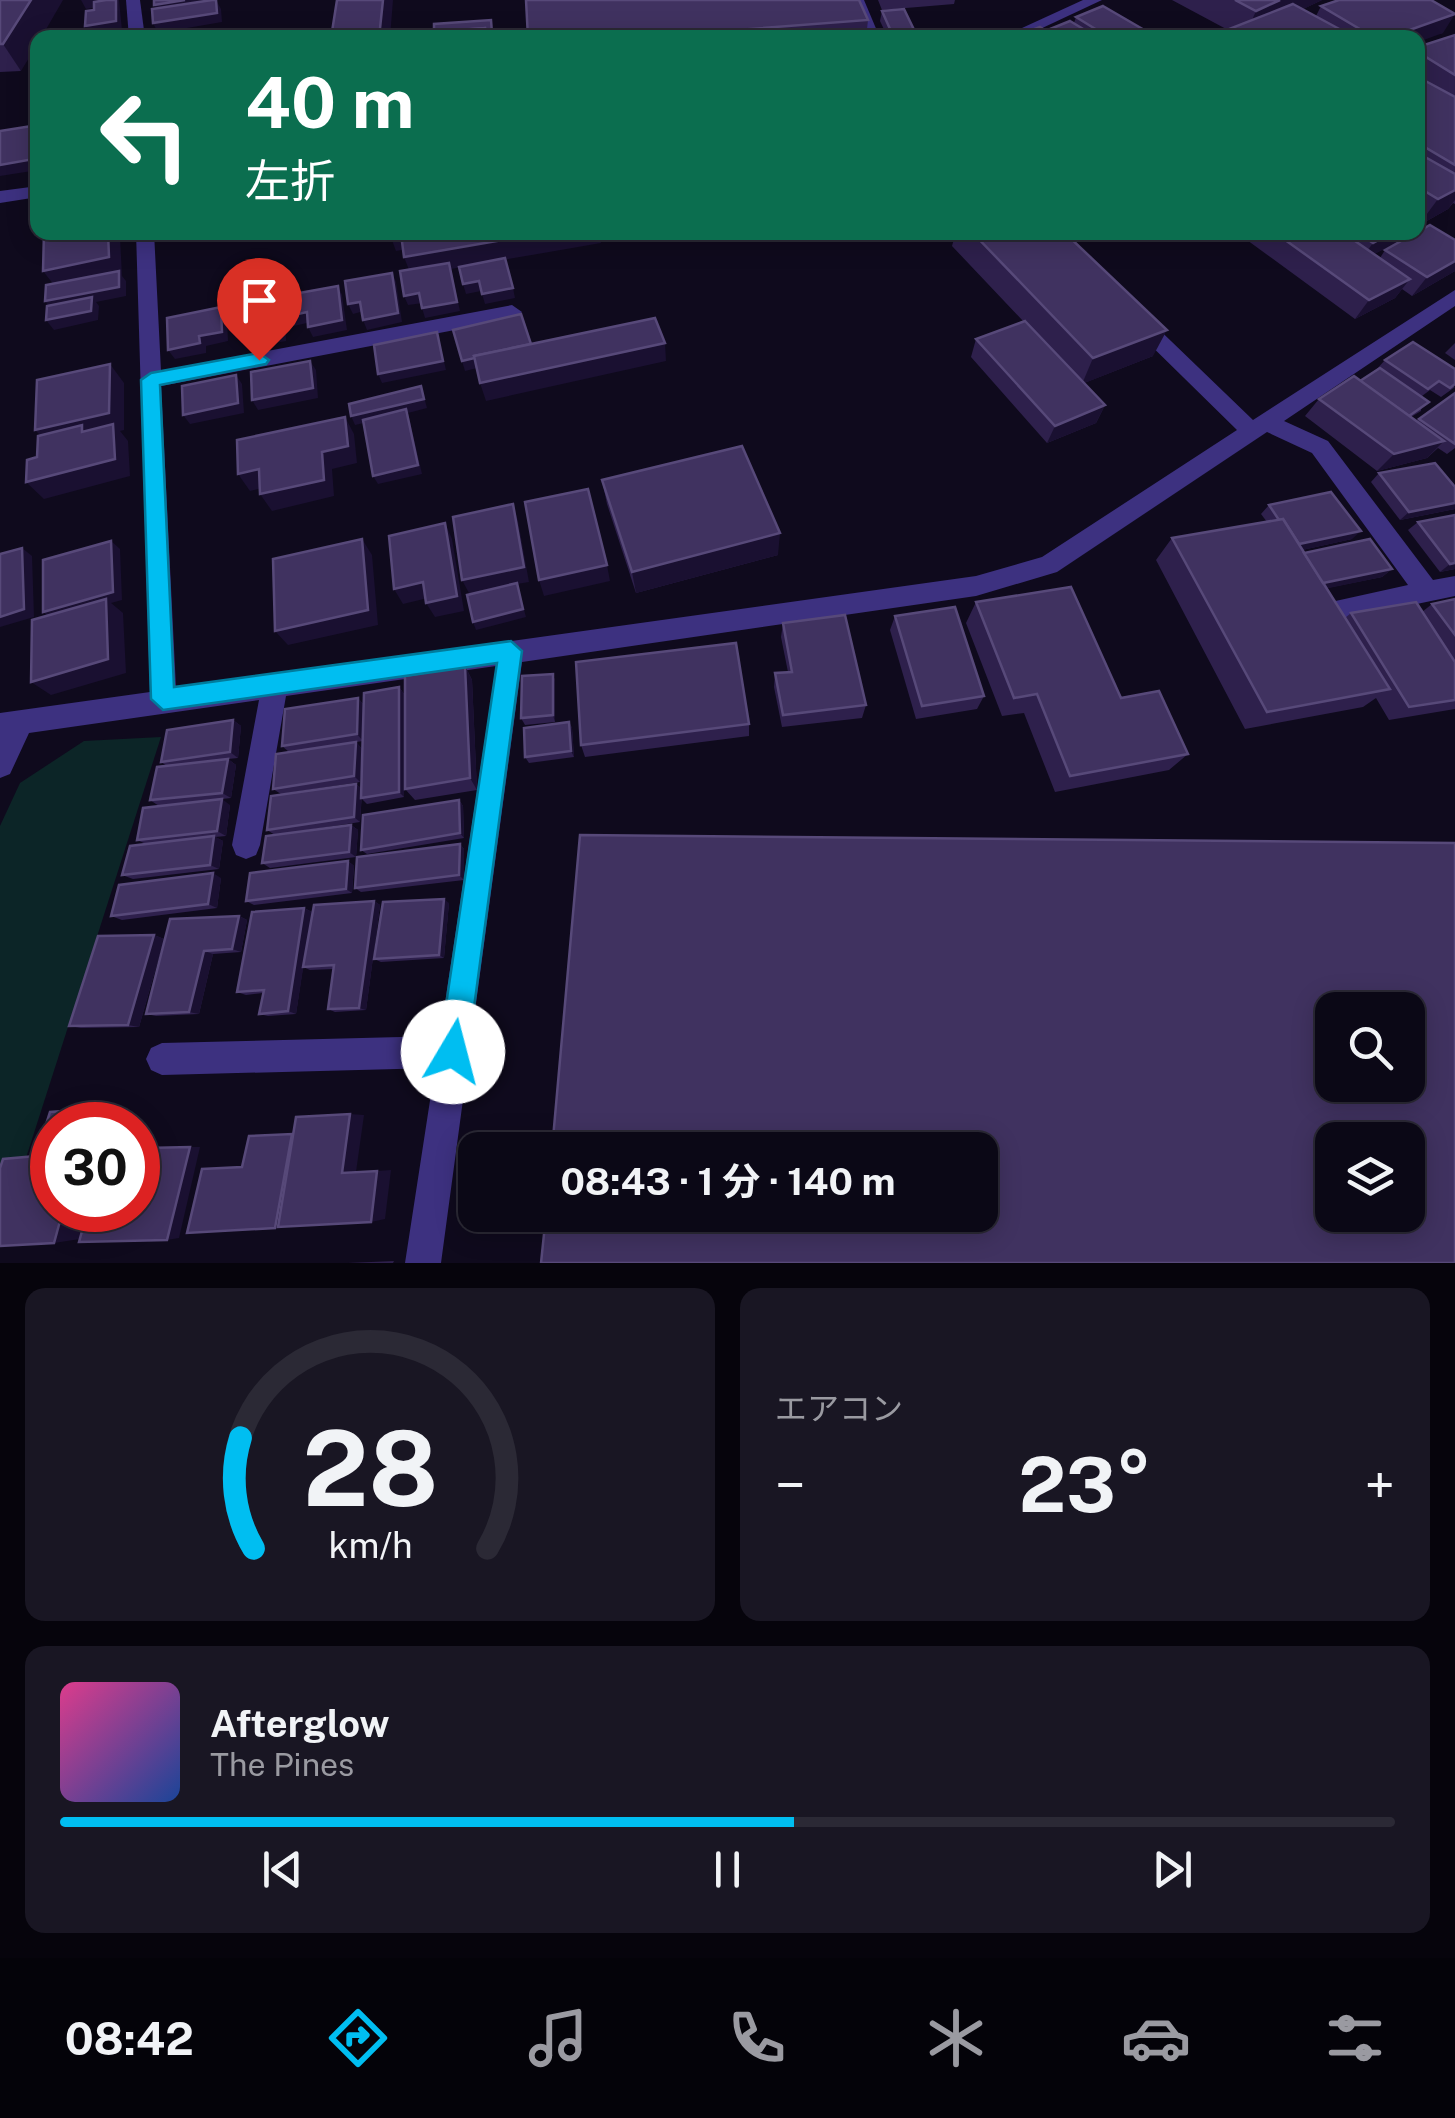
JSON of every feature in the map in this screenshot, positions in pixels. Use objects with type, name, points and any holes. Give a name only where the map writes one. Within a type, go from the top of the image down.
[{"type":"street","points":[[133,0],[136,30]]},
{"type":"street","points":[[857,0],[869,30]]},
{"type":"street","points":[[1026,30],[1095,0]]},
{"type":"street","points":[[0,197],[30,192]]},
{"type":"street","points":[[145,240],[163,699]]},
{"type":"street","points":[[0,765],[9,726],[163,699],[976,586],[1049,565],[1455,297]]},
{"type":"street","points":[[1116,299],[1259,427],[1320,447],[1426,590]]},
{"type":"street","points":[[151,380],[512,312]]},
{"type":"street","points":[[1340,608],[1455,586]]},
{"type":"street","points":[[423,1263],[511,651]]},
{"type":"street","points":[[246,844],[275,684]]},
{"type":"street","points":[[162,1059],[453,1052]]},
{"type":"green space","points":[[161,737],[44,1102],[30,1102],[30,1145],[0,1239],[0,826],[20,783],[84,741]]},
{"type":"building","points":[[0,0],[31,0],[3,44],[0,44]]},
{"type":"building","points":[[116,0],[116,21],[85,26],[86,11],[94,10],[94,2]]},
{"type":"building","points":[[154,0],[185,0],[154,5]]},
{"type":"building","points":[[216,0],[217,13],[153,23],[152,9]]},
{"type":"building","points":[[337,0],[383,0],[380,30],[332,30]]},
{"type":"building","points":[[526,0],[859,0],[868,20],[737,30],[528,30]]},
{"type":"building","points":[[1235,0],[1280,0],[1256,11]]},
{"type":"building","points":[[1339,0],[1431,0],[1455,14],[1410,30],[1362,30],[1321,6]]},
{"type":"building","points":[[1293,4],[1341,30],[1227,30]]},
{"type":"building","points":[[1103,6],[1144,30],[1097,30],[1076,17]]},
{"type":"building","points":[[904,9],[914,30],[890,30],[882,11]]},
{"type":"building","points":[[491,20],[492,30],[434,30],[434,24]]},
{"type":"building","points":[[1070,21],[1085,30],[1048,30]]},
{"type":"building","points":[[1455,35],[1455,75],[1425,56],[1425,45]]},
{"type":"building","points":[[1425,81],[1455,97],[1455,165],[1425,147]]},
{"type":"building","points":[[30,126],[30,160],[0,165],[0,131]]},
{"type":"building","points":[[1425,157],[1455,174],[1455,190],[1438,199],[1425,191]]},
{"type":"building","points":[[1430,225],[1455,240],[1455,261],[1427,277],[1385,250],[1403,240],[1425,240],[1425,228]]},
{"type":"building","points":[[44,240],[108,240],[109,257],[43,271]]},
{"type":"building","points":[[402,240],[503,240],[404,257]]},
{"type":"building","points":[[980,240],[1072,240],[1167,330],[1093,358]]},
{"type":"building","points":[[1285,240],[1354,240],[1410,279],[1369,300]]},
{"type":"building","points":[[505,258],[513,288],[482,294],[479,281],[463,284],[459,267]]},
{"type":"building","points":[[449,263],[457,302],[422,308],[419,293],[404,296],[400,271]]},
{"type":"building","points":[[119,271],[119,287],[45,301],[46,285]]},
{"type":"building","points":[[392,273],[398,313],[363,320],[360,302],[348,304],[345,281]]},
{"type":"building","points":[[338,286],[342,320],[308,327],[307,312],[289,316],[288,295]]},
{"type":"building","points":[[92,297],[91,311],[46,320],[47,306]]},
{"type":"building","points":[[280,297],[281,332],[246,338],[245,326],[231,329],[231,306]]},
{"type":"building","points":[[221,307],[222,332],[199,336],[200,343],[168,350],[167,318]]},
{"type":"building","points":[[521,314],[531,344],[462,361],[453,330]]},
{"type":"building","points":[[655,318],[665,343],[480,383],[474,356]]},
{"type":"building","points":[[1025,321],[1105,405],[1055,426],[976,339]]},
{"type":"building","points":[[437,332],[443,361],[378,374],[374,345]]},
{"type":"building","points":[[1413,342],[1455,369],[1455,384],[1450,388],[1439,381],[1428,389],[1385,360]]},
{"type":"building","points":[[310,361],[313,388],[252,400],[251,372]]},
{"type":"building","points":[[110,364],[109,413],[35,430],[37,380]]},
{"type":"building","points":[[1380,368],[1429,402],[1409,416],[1360,381]]},
{"type":"building","points":[[236,375],[238,403],[183,415],[182,386]]},
{"type":"building","points":[[1354,376],[1444,441],[1394,454],[1319,399]]},
{"type":"building","points":[[421,386],[424,399],[351,416],[349,404]]},
{"type":"building","points":[[1455,393],[1455,444],[1419,419]]},
{"type":"building","points":[[406,409],[418,465],[373,476],[363,420]]},
{"type":"building","points":[[345,417],[348,446],[322,452],[324,480],[260,494],[259,469],[238,474],[237,440]]},
{"type":"building","points":[[113,424],[115,459],[26,482],[27,460],[37,457],[38,436],[82,425],[82,432]]},
{"type":"building","points":[[742,446],[780,533],[632,572],[602,480]]},
{"type":"building","points":[[1435,463],[1455,487],[1455,503],[1409,512],[1379,473]]},
{"type":"building","points":[[588,489],[607,565],[539,580],[525,502]]},
{"type":"building","points":[[1331,492],[1361,531],[1299,544],[1269,505]]},
{"type":"building","points":[[513,504],[524,567],[462,580],[453,517]]},
{"type":"building","points":[[1455,515],[1455,563],[1450,564],[1418,522]]},
{"type":"building","points":[[1283,519],[1390,689],[1267,712],[1172,538]]},
{"type":"building","points":[[445,523],[457,596],[426,603],[423,582],[394,589],[389,536]]},
{"type":"building","points":[[362,539],[368,610],[275,631],[273,559]]},
{"type":"building","points":[[1370,539],[1392,569],[1323,583],[1304,553]]},
{"type":"building","points":[[111,541],[113,592],[43,612],[43,560]]},
{"type":"building","points":[[22,548],[24,609],[0,617],[0,554]]},
{"type":"building","points":[[517,583],[523,609],[473,622],[467,595]]},
{"type":"building","points":[[1071,587],[1121,698],[1159,691],[1188,754],[1070,776],[1037,694],[1014,698],[976,602]]},
{"type":"building","points":[[106,599],[108,659],[31,682],[32,620]]},
{"type":"building","points":[[1455,599],[1455,635],[1432,604]]},
{"type":"building","points":[[1416,602],[1455,662],[1455,700],[1409,707],[1351,613]]},
{"type":"building","points":[[955,607],[984,696],[922,706],[895,616]]},
{"type":"building","points":[[845,615],[866,705],[783,715],[775,673],[792,672],[783,623]]},
{"type":"building","points":[[736,643],[749,724],[581,745],[576,662]]},
{"type":"building","points":[[465,666],[470,778],[405,789],[405,676]]},
{"type":"building","points":[[553,674],[553,715],[521,718],[522,676]]},
{"type":"building","points":[[399,687],[399,792],[361,798],[364,693]]},
{"type":"building","points":[[358,698],[357,734],[282,746],[285,709]]},
{"type":"building","points":[[233,720],[230,752],[161,762],[167,730]]},
{"type":"building","points":[[569,722],[571,751],[525,757],[524,728]]},
{"type":"building","points":[[356,742],[354,776],[273,789],[276,754]]},
{"type":"building","points":[[228,759],[222,793],[150,800],[157,767]]},
{"type":"building","points":[[356,784],[354,817],[267,830],[271,796]]},
{"type":"building","points":[[222,799],[217,831],[137,840],[143,808]]},
{"type":"building","points":[[459,800],[460,833],[361,850],[363,815]]},
{"type":"building","points":[[351,825],[349,852],[262,863],[266,836]]},
{"type":"building","points":[[580,835],[1455,843],[1455,1263],[541,1263],[544,1232],[998,1232],[998,1132],[554,1132]]},
{"type":"building","points":[[214,836],[210,865],[122,875],[130,846]]},
{"type":"building","points":[[460,844],[459,875],[355,888],[357,857]]},
{"type":"building","points":[[348,861],[346,889],[246,901],[250,873]]},
{"type":"building","points":[[213,873],[208,904],[111,916],[119,885]]},
{"type":"building","points":[[444,899],[439,955],[374,959],[383,902]]},
{"type":"building","points":[[374,901],[359,1008],[328,1009],[334,965],[303,967],[314,905]]},
{"type":"building","points":[[304,908],[288,1011],[259,1014],[264,990],[237,992],[252,912]]},
{"type":"building","points":[[239,916],[232,949],[204,951],[189,1012],[146,1014],[170,919]]},
{"type":"building","points":[[154,935],[128,1025],[69,1026],[98,936]]},
{"type":"building","points":[[350,1114],[342,1173],[377,1171],[371,1222],[278,1227],[296,1117]]},
{"type":"building","points":[[292,1134],[275,1228],[187,1233],[202,1169],[242,1167],[249,1136]]},
{"type":"building","points":[[190,1147],[167,1240],[79,1242],[82,1232],[160,1232],[160,1148]]},
{"type":"building","points":[[30,1157],[30,1232],[57,1232],[54,1243],[0,1246],[3,1159]]},
{"type":"route","points":[[259,360],[151,380],[163,699],[511,651],[453,1052]]}]
